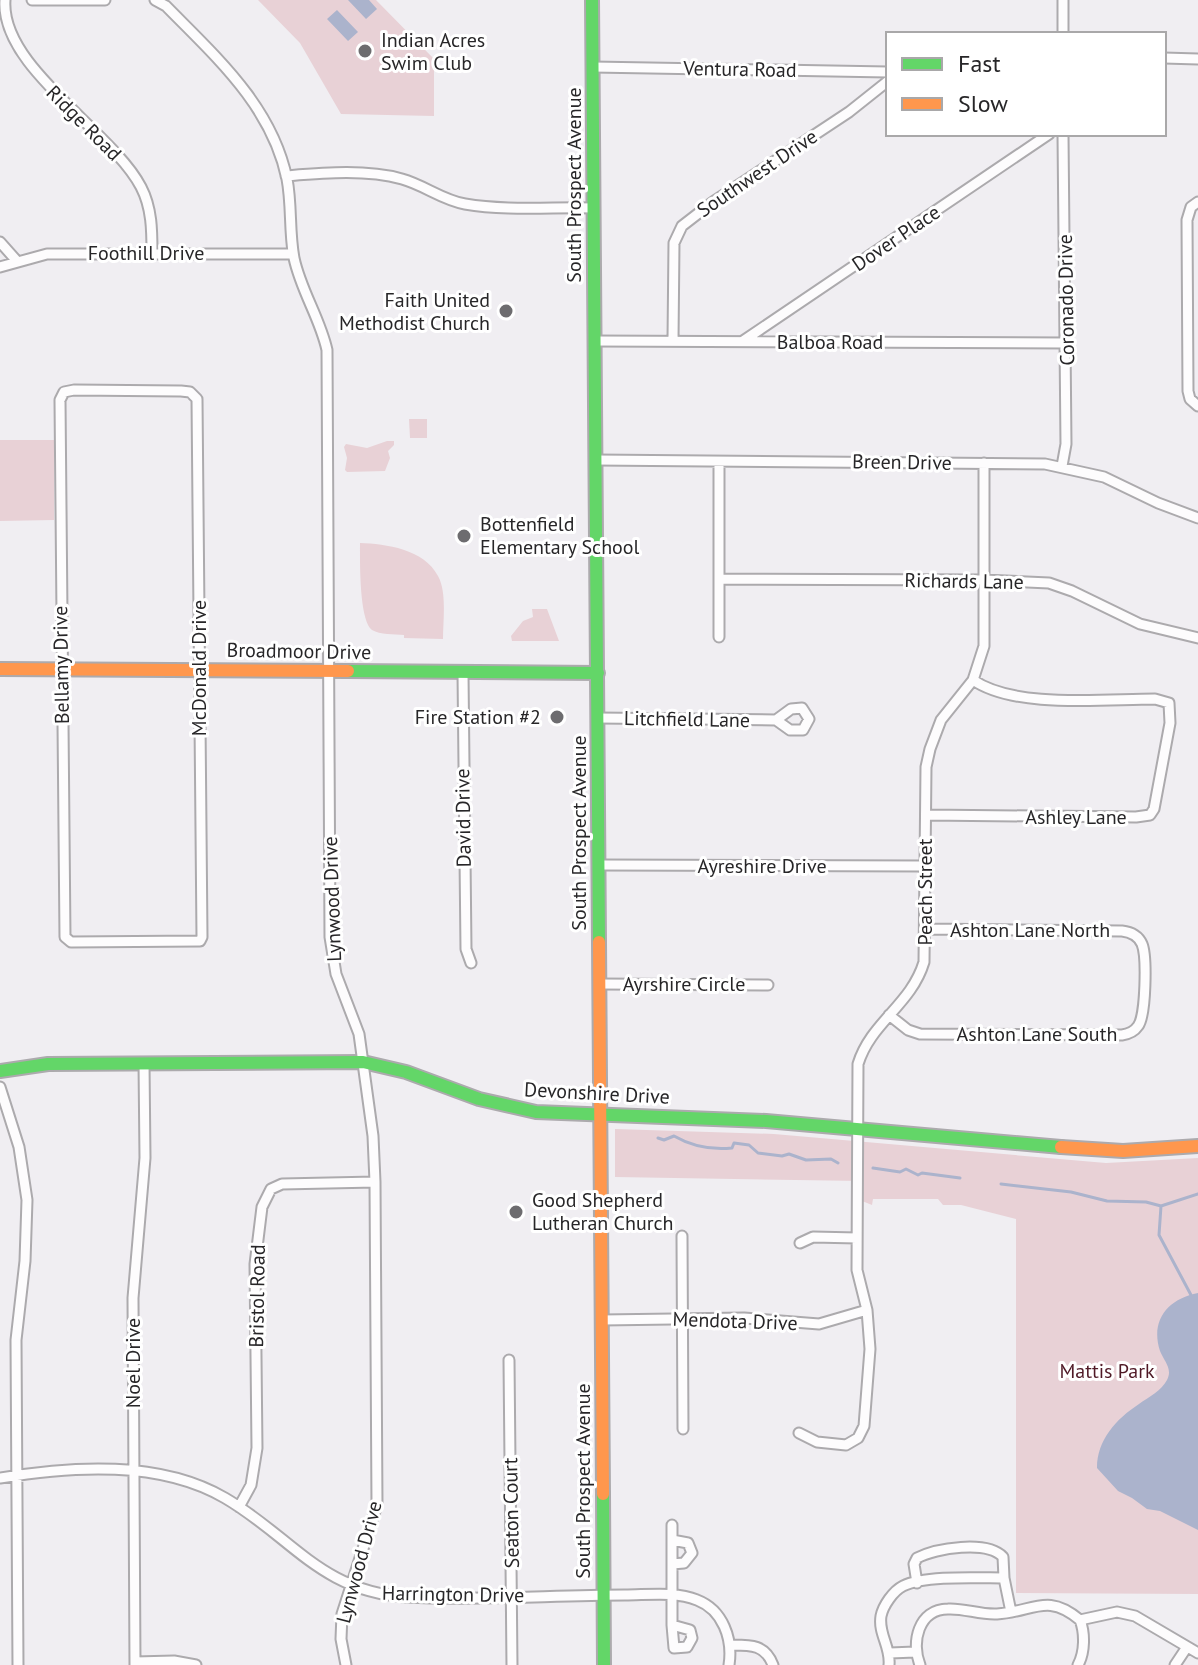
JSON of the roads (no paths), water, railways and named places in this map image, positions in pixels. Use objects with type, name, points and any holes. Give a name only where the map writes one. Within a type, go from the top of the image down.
[{"type":"street","name":"Ridge Road","points":[[5,0],[5,25],[18,54],[125,164],[141,188],[151,216],[152,253]]},
{"type":"street","points":[[32,0],[105,0]]},
{"type":"street","name":"Lynwood Drive","points":[[155,0],[166,6],[249,94],[271,133],[286,176],[293,254],[304,290],[324,335],[328,365],[330,937],[336,974],[359,1034],[373,1136],[375,1182],[378,1496],[341,1626],[346,1665]]},
{"type":"street","name":"South Prospect Avenue","points":[[592,0],[604,1665]]},
{"type":"street","points":[[1063,0],[1063,32]]},
{"type":"street","points":[[1166,58],[1198,59]]},
{"type":"street","name":"Ventura Road","points":[[593,67],[886,72]]},
{"type":"street","name":"Southwest Drive","points":[[673,340],[674,243],[682,226],[849,112],[886,83]]},
{"type":"street","name":"Dover Place","points":[[743,341],[1046,136]]},
{"type":"street","name":"Coronado Drive","points":[[1062,466],[1066,444],[1063,136]]},
{"type":"street","points":[[286,176],[382,175],[409,181],[466,204],[593,208]]},
{"type":"street","points":[[1198,202],[1189,212],[1187,220],[1188,391],[1193,404],[1198,406]]},
{"type":"street","points":[[0,242],[16,260]]},
{"type":"street","name":"Foothill Drive","points":[[0,267],[16,260],[47,254],[293,254]]},
{"type":"street","name":"Balboa Road","points":[[595,341],[1065,343]]},
{"type":"street","name":"McDonald Drive","points":[[62,394],[74,390],[181,391],[195,395],[197,399],[200,941]]},
{"type":"street","name":"Bellamy Drive","points":[[62,394],[59,528],[65,937],[71,942],[200,941]]},
{"type":"street","name":"Breen Drive","points":[[596,460],[1062,466],[1104,477],[1169,508],[1198,518]]},
{"type":"street","points":[[719,462],[719,637]]},
{"type":"street","name":"Peach Street","points":[[799,1433],[817,1442],[846,1445],[852,1444],[862,1433],[870,1349],[867,1310],[857,1270],[858,1064],[869,1036],[911,991],[921,972],[926,951],[926,767],[941,720],[973,680],[984,646],[984,463]]},
{"type":"street","name":"Richards Lane","points":[[719,579],[1049,583],[1140,624],[1198,638]]},
{"type":"street","name":"Broadmoor Drive","points":[[0,669],[598,673]]},
{"type":"street","name":"David Drive","points":[[463,673],[466,949],[471,963]]},
{"type":"street","name":"Ashley Lane","points":[[926,815],[1136,817],[1150,815],[1154,809],[1172,715],[1169,703],[1155,699],[1013,697],[984,688],[973,680]]},
{"type":"street","name":"Litchfield Lane","points":[[598,718],[776,720]]},
{"type":"street","name":"Ayreshire Drive","points":[[599,865],[925,866]]},
{"type":"street","name":"Ashton Lane North","points":[[926,929],[1122,931],[1133,934]]},
{"type":"street","name":"Ashton Lane South","points":[[889,1015],[908,1030],[920,1034],[1132,1033],[1140,1025],[1144,1008],[1144,951],[1140,940],[1133,934]]},
{"type":"street","name":"Ayrshire Circle","points":[[600,984],[768,985]]},
{"type":"street","name":"Devonshire Drive","points":[[0,1071],[34,1065],[363,1062],[406,1072],[512,1108],[566,1115],[736,1120],[1091,1150],[1198,1146]]},
{"type":"street","name":"Noel Drive","points":[[135,1663],[133,1298],[145,1158],[144,1063]]},
{"type":"street","points":[[0,1087],[19,1147],[27,1200],[25,1261],[16,1340],[18,1665]]},
{"type":"street","name":"Bristol Road","points":[[239,1507],[255,1471],[255,1264],[264,1199],[271,1189],[282,1184],[375,1182]]},
{"type":"street","points":[[682,1236],[683,1429]]},
{"type":"street","points":[[800,1243],[813,1237],[857,1238]]},
{"type":"street","name":"Mendota Drive","points":[[602,1320],[744,1318],[819,1324],[867,1310]]},
{"type":"street","name":"Seaton Court","points":[[509,1360],[512,1665]]},
{"type":"street","name":"Harrington Drive","points":[[0,1478],[56,1472],[134,1471],[176,1477],[199,1485],[239,1507],[322,1571],[352,1586],[393,1596],[604,1595],[672,1596],[698,1600],[711,1609],[723,1624],[730,1645]]},
{"type":"street","points":[[672,1525],[672,1625]]},
{"type":"street","points":[[672,1540],[688,1543],[692,1553],[684,1563],[672,1564]]},
{"type":"street","points":[[917,1583],[914,1564],[917,1558],[957,1548],[992,1549],[1003,1557],[1011,1612]]},
{"type":"street","points":[[889,1665],[890,1653],[882,1634],[881,1617],[887,1601],[902,1586],[959,1577],[1004,1578]]},
{"type":"street","points":[[920,1665],[915,1652],[918,1628],[922,1621],[939,1609],[985,1614],[1011,1612],[1043,1603],[1054,1604],[1080,1620],[1117,1612],[1135,1616],[1198,1653]]},
{"type":"street","points":[[1080,1620],[1083,1633],[1081,1664]]},
{"type":"street","points":[[729,1665],[730,1645],[758,1647],[769,1656],[773,1665]]},
{"type":"street","points":[[1175,1665],[1187,1647]]},
{"type":"street","points":[[890,1653],[915,1652]]},
{"type":"street","points":[[135,1663],[174,1661],[196,1665]]},
{"type":"water","points":[[348,0],[369,0],[377,9],[366,19]]},
{"type":"water","points":[[337,10],[358,32],[348,41],[327,19]]},
{"type":"water","points":[[1198,1293],[1198,1530],[1160,1511],[1147,1509],[1118,1491],[1097,1468],[1100,1448],[1109,1431],[1123,1416],[1159,1390],[1169,1376],[1158,1340],[1164,1313],[1178,1300]]},
{"type":"waterway","points":[[658,1138],[664,1140],[674,1136],[710,1148],[732,1148],[734,1143],[749,1145],[758,1153],[789,1154],[806,1160],[831,1159],[838,1163]]},
{"type":"waterway","points":[[873,1168],[900,1172],[906,1169],[918,1175],[960,1178]]},
{"type":"waterway","points":[[1001,1184],[1071,1192],[1107,1201],[1146,1202],[1161,1206],[1198,1194]]},
{"type":"waterway","points":[[1161,1206],[1159,1235],[1191,1295]]},
{"type":"place","name":"Indian Acres Swim Club","points":[[365,51]]},
{"type":"place","name":"Faith United Methodist Church","points":[[506,311]]},
{"type":"place","name":"Bottenfield Elementary School","points":[[464,536]]},
{"type":"place","name":"Fire Station #2","points":[[557,717]]},
{"type":"place","name":"Good Shepherd Lutheran Church","points":[[516,1212]]},
{"type":"park label","name":"Mattis Park","points":[[1107,1371]]}]
